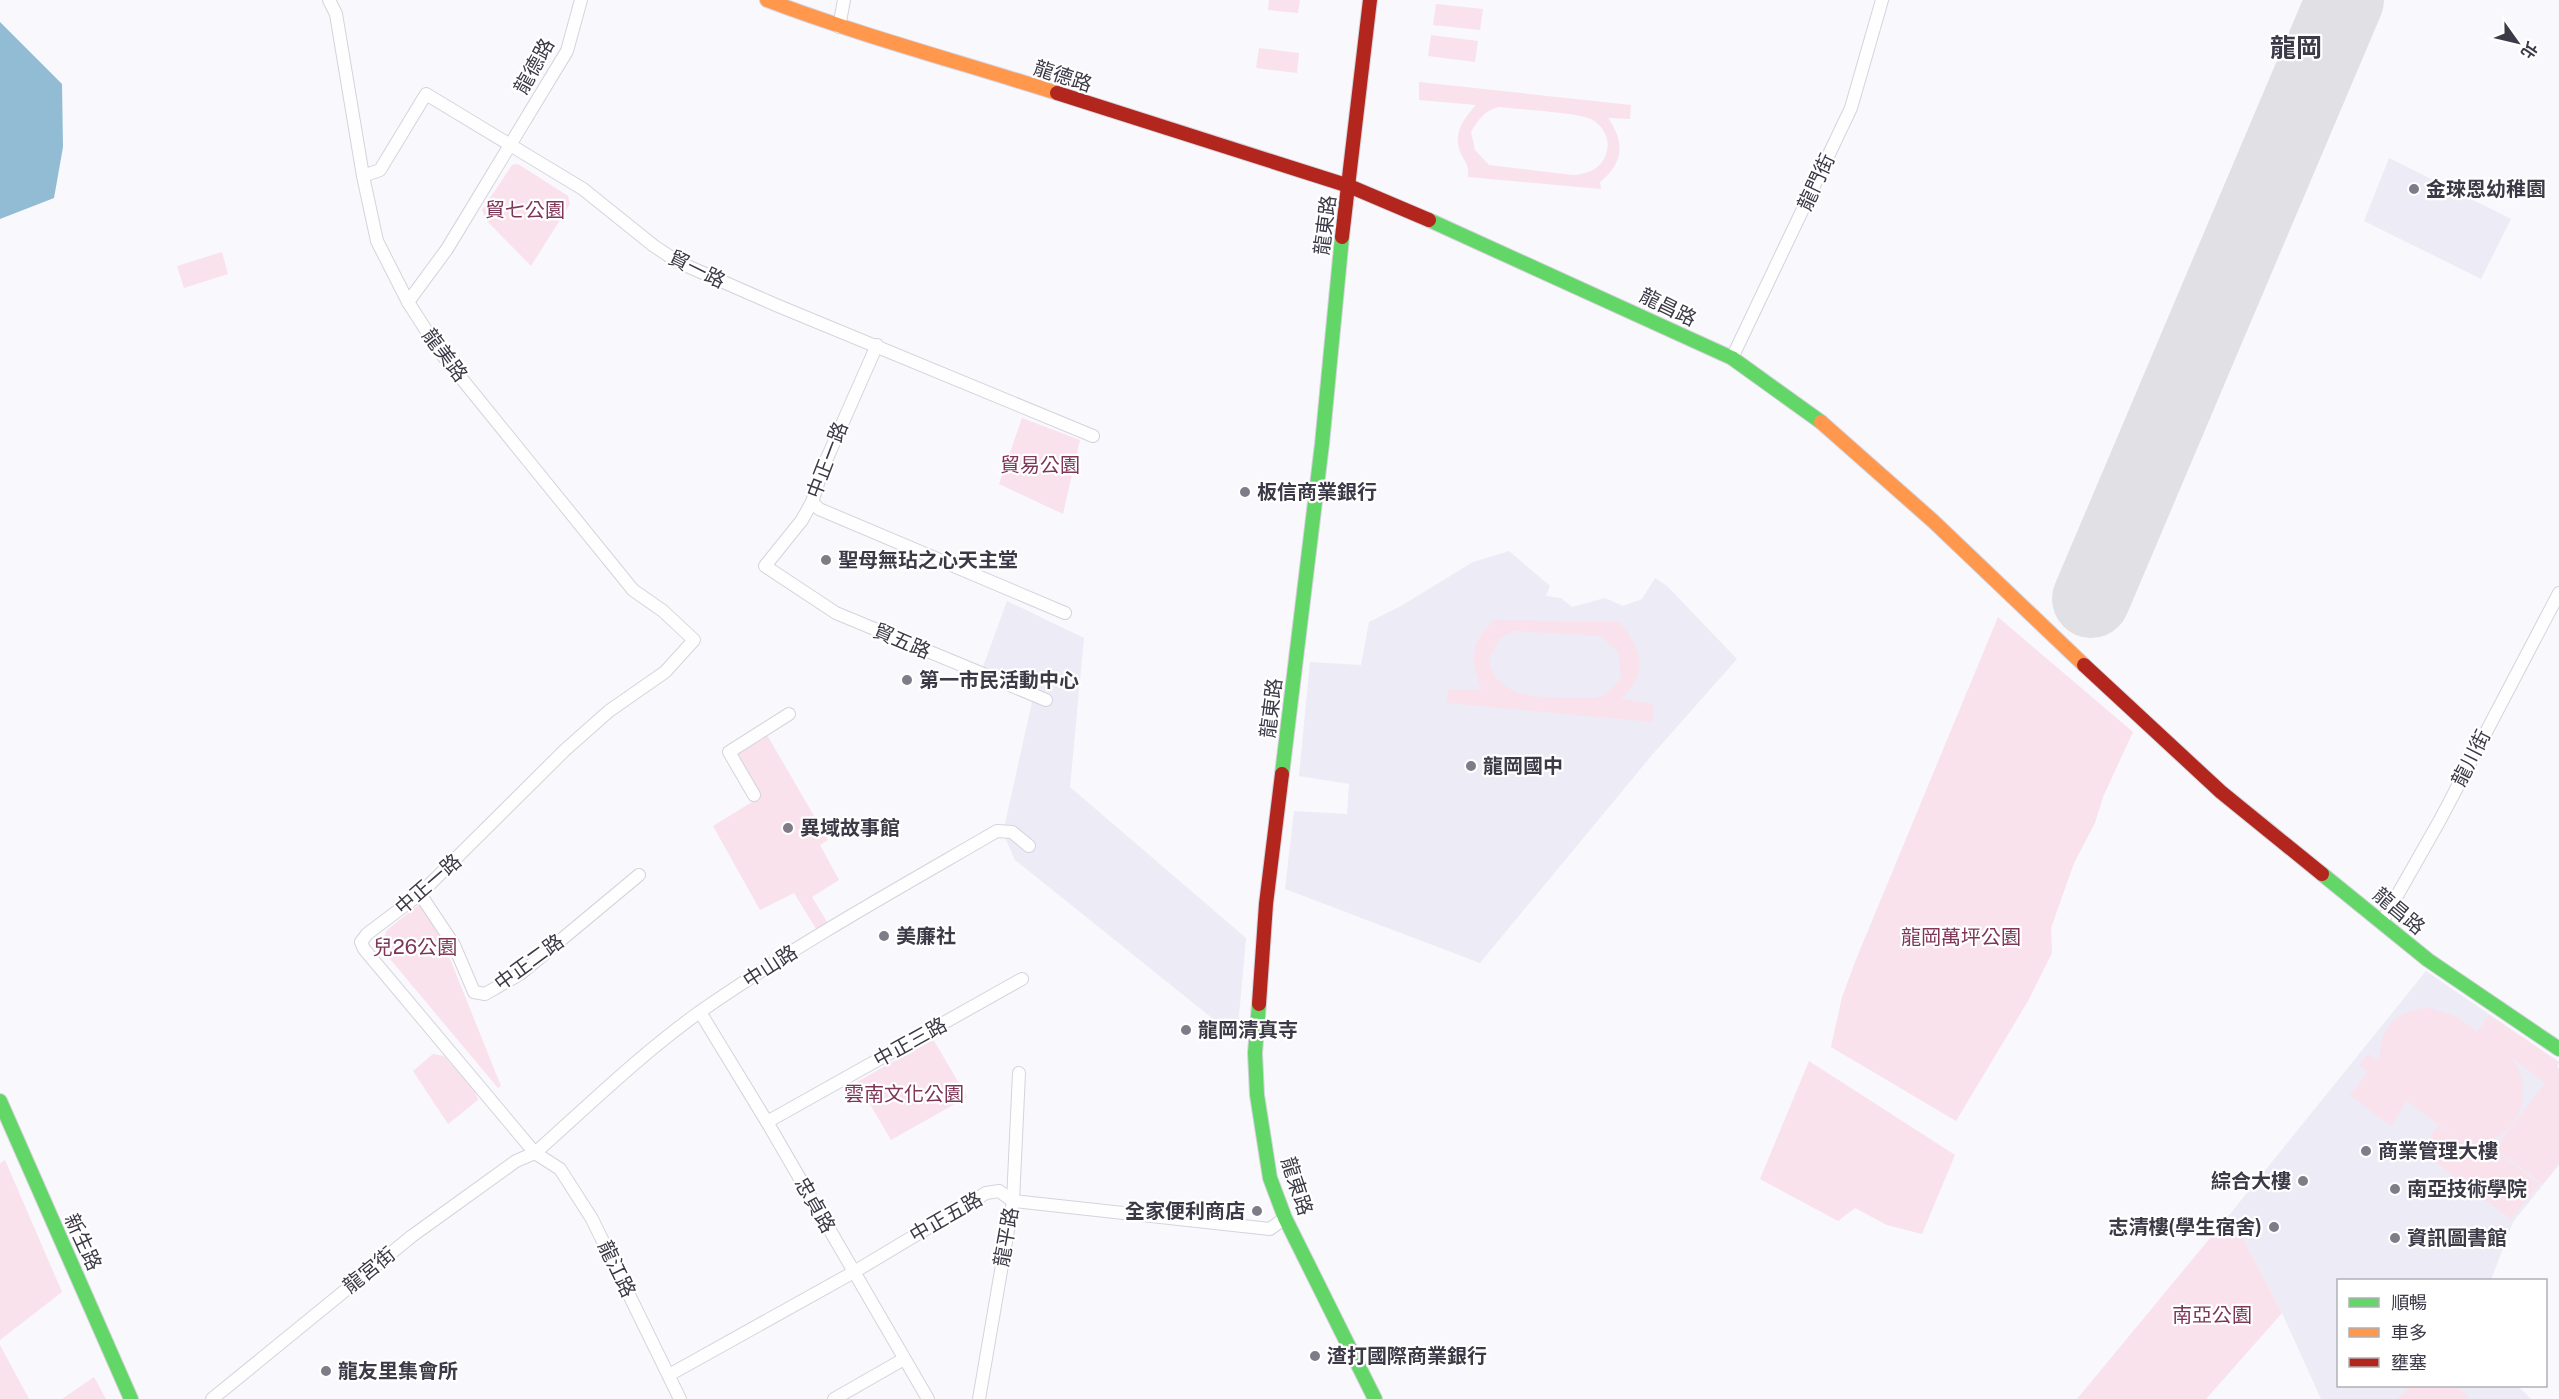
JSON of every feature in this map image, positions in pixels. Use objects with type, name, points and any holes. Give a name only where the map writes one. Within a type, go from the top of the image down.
[{"type":"street","name":"龍美路","points":[[329,0],[336,14],[363,176],[377,241],[408,302],[441,352],[633,590],[663,611],[694,640]]},
{"type":"street","name":"龍德路","points":[[408,302],[447,249],[512,146],[567,51],[581,0]]},
{"type":"street","name":"龍德路","points":[[767,0],[839,27],[892,41],[1349,186]]},
{"type":"street","points":[[839,27],[844,0]]},
{"type":"street","name":"龍東路","points":[[1370,0],[1334,304],[1315,501],[1266,904],[1257,1007],[1257,1095],[1270,1178],[1285,1218],[1375,1399]]},
{"type":"street","name":"龍門街","points":[[1732,358],[1851,108],[1882,0]]},
{"type":"street","name":"貿一路","points":[[363,176],[380,170],[426,94],[584,189],[654,246],[678,262],[776,305],[877,345],[1012,405],[1093,436]]},
{"type":"street","name":"龍昌路","points":[[1349,186],[1506,253],[1732,358],[1802,405],[1933,521],[2140,719],[2221,792],[2428,960],[2559,1049]]},
{"type":"street","name":"中正一路","points":[[765,566],[802,520],[812,502],[828,454],[877,345]]},
{"type":"street","points":[[812,502],[819,509],[880,536],[1065,613]]},
{"type":"street","name":"貿五路","points":[[765,566],[836,613],[1046,700]]},
{"type":"street","name":"龍川街","points":[[2382,922],[2439,820],[2559,593]]},
{"type":"street","name":"中正一路","points":[[535,1153],[364,949],[361,942],[367,934],[420,894],[565,750],[609,711],[665,672],[694,640]]},
{"type":"street","points":[[754,795],[729,752],[789,714]]},
{"type":"street","name":"中山路","points":[[535,1153],[654,1048],[700,1012],[826,930],[997,831],[1012,832],[1029,846]]},
{"type":"street","name":"中正二路","points":[[420,894],[454,945],[474,992],[485,994],[520,974],[639,875]]},
{"type":"street","name":"中正三路","points":[[767,1122],[1022,979]]},
{"type":"street","name":"忠貞路","points":[[700,1012],[767,1122],[928,1399]]},
{"type":"street","name":"龍平路","points":[[979,1399],[1013,1201],[1019,1073]]},
{"type":"street","name":"新生路","points":[[0,1101],[131,1399]]},
{"type":"street","name":"龍江路","points":[[535,1153],[560,1169],[592,1219],[680,1399]]},
{"type":"street","name":"龍宮街","points":[[212,1399],[412,1236],[516,1161],[535,1153]]},
{"type":"street","name":"中正五路","points":[[669,1375],[854,1272],[986,1193],[999,1191],[1013,1201],[1270,1229],[1285,1218]]},
{"type":"street","points":[[834,1399],[904,1359]]},
{"type":"shaded area","name":"金琜恩幼稚園","points":[[2389,158],[2511,219],[2481,279],[2364,221]]},
{"type":"shaded area","name":"龍岡國中","points":[[1509,551],[1550,586],[1546,596],[1561,598],[1572,607],[1605,598],[1623,606],[1642,599],[1655,578],[1667,586],[1737,659],[1652,755],[1480,963],[1285,889],[1294,811],[1347,814],[1349,784],[1299,776],[1310,662],[1361,665],[1369,622],[1401,606],[1473,562]]},
{"type":"shaded area","points":[[1007,601],[1084,638],[1070,787],[1246,938],[1237,1038],[1015,860],[1003,833],[1032,702],[980,675]]},
{"type":"shaded area","name":"南亞技術學院","points":[[2426,971],[2559,1062],[2557,1067],[2559,1069],[2559,1165],[2513,1222],[2491,1279],[2337,1279],[2337,1387],[2519,1387],[2531,1399],[2321,1399],[2282,1313],[2230,1214]]},
{"type":"green space","points":[[1269,0],[1300,0],[1298,13],[1268,10]]},
{"type":"green space","points":[[1436,4],[1483,9],[1480,30],[1433,25]]},
{"type":"green space","points":[[1431,35],[1478,41],[1475,62],[1428,56]]},
{"type":"green space","points":[[1259,48],[1299,53],[1297,73],[1256,68]]},
{"type":"green space","points":[[1419,82],[1631,105],[1630,119],[1608,118],[1617,135],[1619,152],[1614,167],[1600,182],[1601,189],[1468,177],[1467,165],[1459,147],[1458,134],[1463,122],[1476,105],[1419,100]],"holes":[[[1499,107],[1561,113],[1591,119],[1603,129],[1607,139],[1604,159],[1593,170],[1573,175],[1489,165],[1475,150],[1471,132],[1486,113]]]},
{"type":"green space","name":"貿七公園","points":[[518,164],[568,196],[570,204],[531,266],[486,220],[482,210],[512,165]]},
{"type":"green space","points":[[222,252],[228,274],[184,288],[177,266]]},
{"type":"green space","name":"貿易公園","points":[[1022,418],[1080,440],[1063,514],[999,484]]},
{"type":"green space","name":"龍岡萬坪公園","points":[[1998,617],[2133,732],[2103,797],[2095,823],[2074,863],[2051,928],[2052,953],[2028,1001],[1956,1121],[1831,1047],[1842,997],[1857,957]]},
{"type":"green space","points":[[1494,620],[1619,622],[1633,642],[1640,661],[1636,680],[1621,699],[1654,704],[1652,722],[1447,703],[1448,690],[1482,690],[1475,670],[1474,653],[1486,629]],"holes":[[[1513,631],[1601,636],[1618,652],[1621,678],[1605,695],[1594,698],[1547,697],[1516,691],[1503,685],[1494,674],[1489,659],[1499,639]]]},
{"type":"green space","points":[[763,728],[828,840],[820,845],[839,880],[812,897],[829,925],[818,932],[794,893],[760,910],[713,826],[752,802],[724,748]]},
{"type":"green space","name":"兒26公園","points":[[421,903],[430,909],[501,1086],[498,1088],[380,947],[387,930]]},
{"type":"green space","points":[[2429,1008],[2456,1016],[2477,1032],[2489,1015],[2559,1062],[2557,1067],[2559,1069],[2559,1163],[2542,1184],[2495,1148],[2545,1083],[2512,1058],[2522,1081],[2523,1094],[2516,1119],[2497,1137],[2484,1141],[2539,1184],[2511,1219],[2420,1151],[2438,1126],[2458,1139],[2407,1101],[2391,1126],[2350,1095],[2368,1072],[2359,1065],[2368,1054],[2380,1062],[2382,1039],[2391,1023],[2407,1012]]},
{"type":"green space","name":"雲南文化公園","points":[[933,1039],[967,1097],[891,1140],[857,1082]]},
{"type":"green space","points":[[433,1054],[444,1056],[475,1091],[478,1100],[448,1124],[413,1071]]},
{"type":"green space","points":[[1809,1061],[1955,1155],[1922,1234],[1887,1225],[1855,1208],[1838,1221],[1760,1179]]},
{"type":"green space","points":[[5,1160],[62,1292],[0,1340],[0,1163]]},
{"type":"green space","name":"南亞公園","points":[[2230,1214],[2282,1313],[2206,1399],[2077,1399]]},
{"type":"green space","points":[[0,1345],[29,1399],[0,1399]]},
{"type":"green space","points":[[94,1377],[106,1399],[62,1399]]},
{"type":"green space","points":[[2410,1387],[2458,1387],[2470,1399],[2397,1399]]},
{"type":"water","points":[[0,22],[62,84],[63,147],[54,198],[0,219]]},
{"type":"runway","points":[[2091,599],[2345,0]]},
{"type":"traffic: fast","points":[[1429,220],[1732,358],[1821,422]]},
{"type":"traffic: fast","points":[[1282,774],[1322,444],[1342,237]]},
{"type":"traffic: fast","points":[[2322,874],[2428,960],[2559,1049]]},
{"type":"traffic: fast","points":[[1259,1004],[1255,1053],[1257,1095],[1270,1178],[1285,1218],[1375,1399]]},
{"type":"traffic: fast","points":[[0,1101],[131,1399]]},
{"type":"traffic: slow","points":[[767,0],[875,37],[1057,93]]},
{"type":"traffic: slow","points":[[1821,422],[1933,521],[2084,665]]},
{"type":"traffic: jam","points":[[1342,237],[1370,0]]},
{"type":"traffic: jam","points":[[1057,93],[1349,186],[1429,220]]},
{"type":"traffic: jam","points":[[2084,665],[2221,792],[2322,874]]},
{"type":"traffic: jam","points":[[1259,1004],[1266,904],[1282,774]]},
{"type":"place","name":"金琜恩幼稚園","points":[[2414,189]]},
{"type":"place","name":"板信商業銀行","points":[[1245,492]]},
{"type":"place","name":"聖母無玷之心天主堂","points":[[826,560]]},
{"type":"place","name":"第一市民活動中心","points":[[907,680]]},
{"type":"place","name":"龍岡國中","points":[[1471,766]]},
{"type":"place","name":"異域故事館","points":[[788,828]]},
{"type":"place","name":"美廉社","points":[[884,936]]},
{"type":"place","name":"龍岡清真寺","points":[[1186,1030]]},
{"type":"place","name":"商業管理大樓","points":[[2366,1151]]},
{"type":"place","name":"綜合大樓","points":[[2303,1181]]},
{"type":"place","name":"南亞技術學院","points":[[2395,1189]]},
{"type":"place","name":"全家便利商店","points":[[1257,1211]]},
{"type":"place","name":"志清樓(學生宿舍)","points":[[2274,1227]]},
{"type":"place","name":"資訊圖書館","points":[[2395,1238]]},
{"type":"place","name":"渣打國際商業銀行","points":[[1315,1356]]},
{"type":"place","name":"龍友里集會所","points":[[326,1371]]},
{"type":"district","name":"龍岡","points":[[2296,48]]}]
